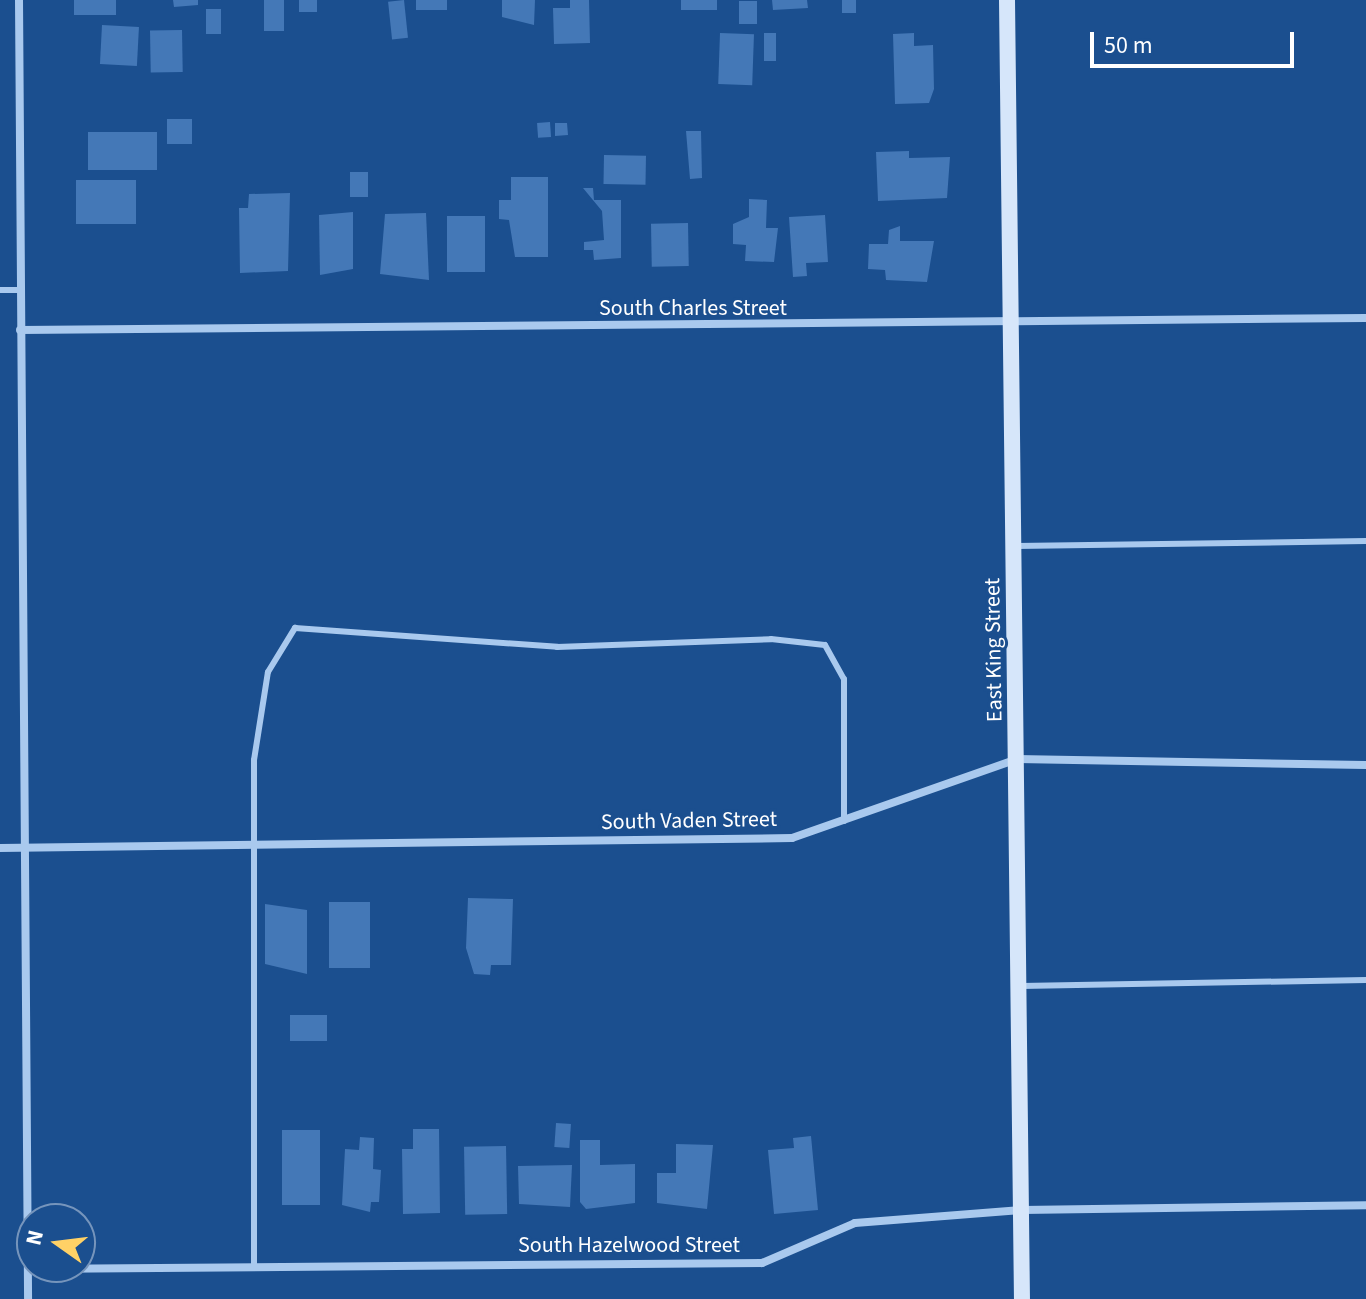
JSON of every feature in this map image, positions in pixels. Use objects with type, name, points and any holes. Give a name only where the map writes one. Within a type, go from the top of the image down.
[{"type":"street","points":[[19,0],[28,1203]]},
{"type":"street","name":"East King Street","points":[[1007,0],[1021,986],[1022,1299]]},
{"type":"street","name":"South Charles Street","points":[[20,330],[1012,325],[1366,318]]},
{"type":"street","name":"South Vaden Street","points":[[0,848],[792,838],[1017,759],[1366,765]]},
{"type":"street","name":"South Hazelwood Street","points":[[96,1268],[762,1263],[855,1223],[1022,1210],[1366,1205]]},
{"type":"lane","points":[[0,290],[20,290]]},
{"type":"lane","points":[[1014,546],[1366,541]]},
{"type":"lane","points":[[254,1267],[257,961],[250,845],[268,672],[295,628],[328,625],[557,647],[771,639],[825,645],[844,679],[844,821]]},
{"type":"lane","points":[[1021,986],[1366,980]]},
{"type":"building","points":[[74,0],[116,0],[116,15],[74,15]]},
{"type":"building","points":[[173,0],[198,0],[198,5],[174,7]]},
{"type":"building","points":[[264,0],[284,0],[284,31],[264,31]]},
{"type":"building","points":[[299,0],[317,0],[317,12],[299,12]]},
{"type":"building","points":[[404,0],[408,38],[392,39],[388,2]]},
{"type":"building","points":[[416,0],[447,0],[447,10],[416,10]]},
{"type":"building","points":[[502,0],[535,0],[534,25],[502,17]]},
{"type":"building","points":[[570,0],[589,0],[590,43],[554,44],[553,8],[570,8]]},
{"type":"building","points":[[681,0],[717,0],[717,10],[681,10]]},
{"type":"building","points":[[772,0],[807,0],[808,8],[773,10]]},
{"type":"building","points":[[842,0],[856,0],[856,13],[842,13]]},
{"type":"building","points":[[739,1],[757,1],[757,24],[739,24]]},
{"type":"building","points":[[206,9],[221,9],[221,34],[206,34]]},
{"type":"building","points":[[102,25],[139,27],[137,66],[100,64]]},
{"type":"building","points":[[182,30],[183,72],[151,73],[150,31]]},
{"type":"building","points":[[720,33],[754,34],[752,85],[718,84]]},
{"type":"building","points":[[764,33],[776,33],[776,61],[764,61]]},
{"type":"building","points":[[914,33],[914,46],[933,45],[934,89],[929,103],[895,104],[893,34]]},
{"type":"building","points":[[167,119],[192,119],[192,144],[167,144]]},
{"type":"building","points":[[550,122],[551,137],[538,138],[537,123]]},
{"type":"building","points":[[555,123],[567,123],[568,135],[555,136]]},
{"type":"building","points":[[686,131],[701,131],[702,178],[690,179]]},
{"type":"building","points":[[88,132],[157,132],[157,170],[88,170]]},
{"type":"building","points":[[909,151],[909,158],[950,157],[947,198],[878,201],[876,152]]},
{"type":"building","points":[[604,155],[646,156],[645,185],[603,184]]},
{"type":"building","points":[[350,172],[368,172],[368,197],[350,197]]},
{"type":"building","points":[[511,177],[548,177],[548,257],[515,257],[509,220],[499,219],[499,200],[511,200]]},
{"type":"building","points":[[76,180],[136,180],[136,224],[76,224]]},
{"type":"building","points":[[583,188],[593,188],[594,200],[621,200],[621,258],[594,260],[593,250],[584,250],[584,242],[604,240],[602,211]]},
{"type":"building","points":[[290,193],[288,271],[240,273],[239,208],[248,208],[249,194]]},
{"type":"building","points":[[749,199],[767,200],[766,228],[778,228],[774,262],[745,261],[746,245],[733,244],[733,224],[749,217]]},
{"type":"building","points":[[353,212],[353,269],[320,275],[319,215]]},
{"type":"building","points":[[426,213],[429,280],[380,274],[385,214]]},
{"type":"building","points":[[825,215],[828,262],[806,263],[807,276],[793,277],[789,217]]},
{"type":"building","points":[[447,216],[485,216],[485,272],[447,272]]},
{"type":"building","points":[[688,223],[689,266],[652,267],[651,224]]},
{"type":"building","points":[[900,226],[900,241],[934,241],[927,282],[886,280],[885,270],[868,269],[869,244],[888,244],[889,230]]},
{"type":"building","points":[[468,898],[513,899],[511,965],[491,965],[490,975],[474,974],[466,948]]},
{"type":"building","points":[[329,902],[370,902],[370,968],[329,968]]},
{"type":"building","points":[[265,904],[307,910],[307,974],[265,964]]},
{"type":"building","points":[[290,1015],[327,1015],[327,1041],[290,1041]]},
{"type":"building","points":[[556,1123],[571,1124],[569,1148],[554,1147]]},
{"type":"building","points":[[413,1129],[439,1129],[440,1213],[403,1214],[402,1149],[413,1149]]},
{"type":"building","points":[[282,1130],[320,1130],[320,1205],[282,1205]]},
{"type":"building","points":[[811,1136],[818,1210],[774,1214],[768,1150],[794,1148],[793,1138]]},
{"type":"building","points":[[360,1137],[374,1138],[373,1169],[381,1170],[379,1202],[371,1202],[370,1212],[342,1205],[345,1149],[359,1150]]},
{"type":"building","points":[[580,1140],[600,1140],[600,1165],[635,1164],[635,1203],[586,1209],[580,1202]]},
{"type":"building","points":[[676,1144],[713,1145],[707,1209],[657,1203],[657,1173],[676,1173]]},
{"type":"building","points":[[506,1146],[507,1214],[465,1215],[464,1147]]},
{"type":"building","points":[[572,1165],[570,1207],[519,1204],[518,1166]]}]
